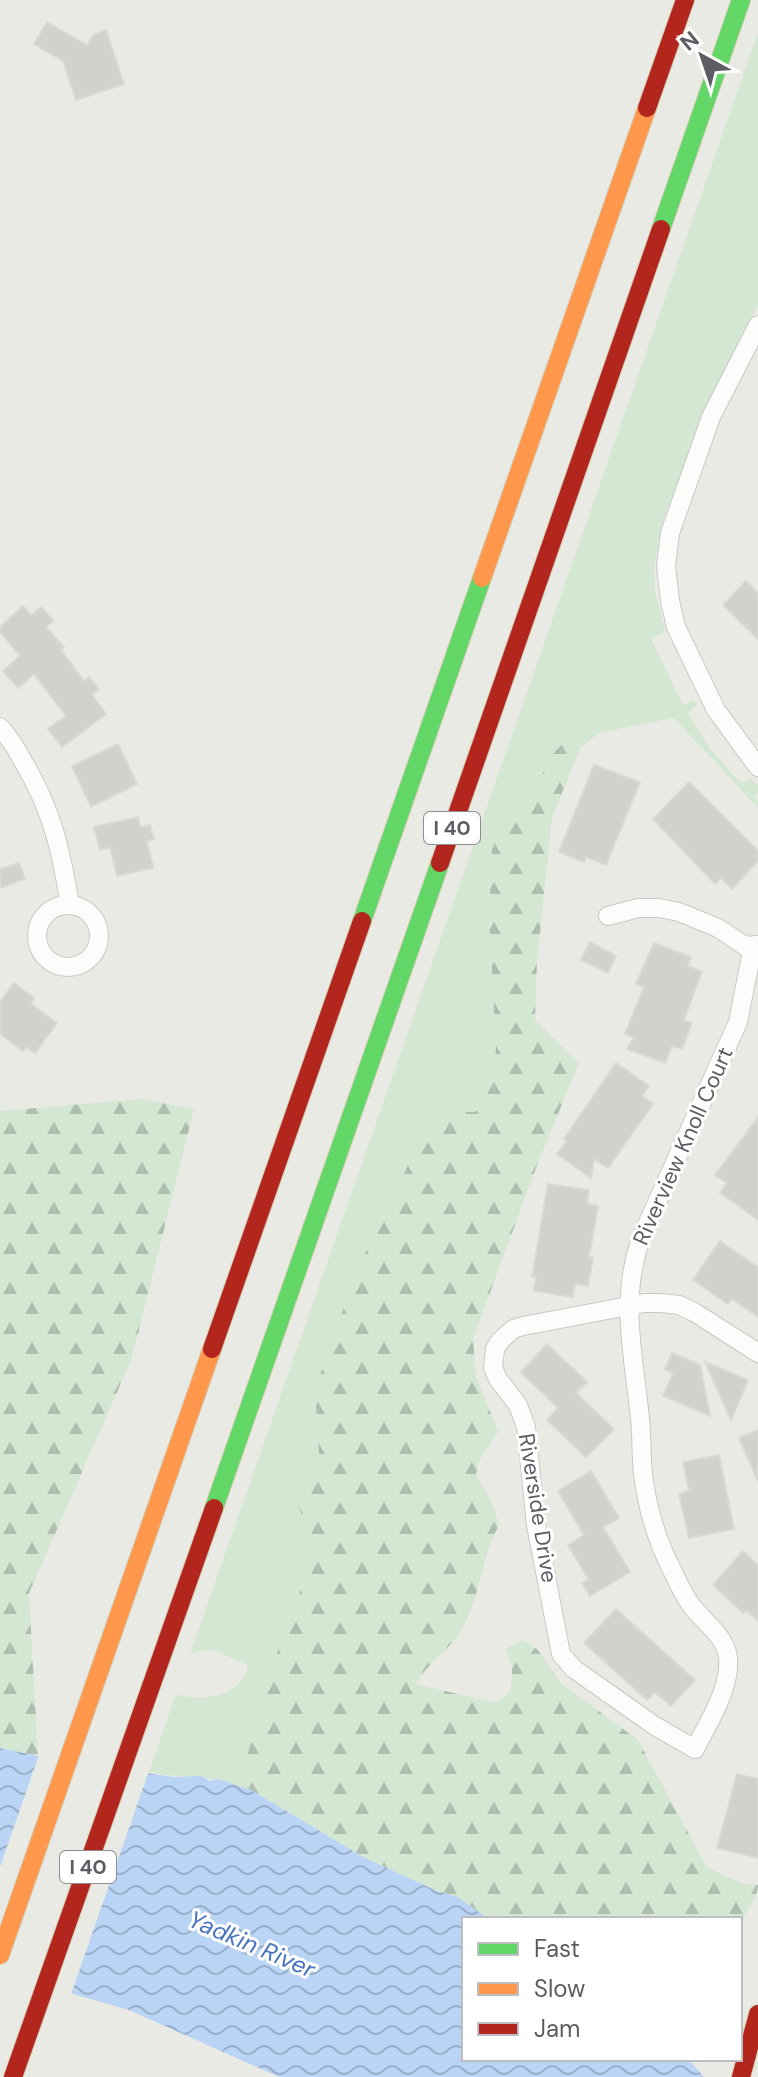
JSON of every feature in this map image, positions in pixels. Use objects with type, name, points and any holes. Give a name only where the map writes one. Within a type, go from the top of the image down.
[{"type":"main road","name":"I 40","points":[[0,1955],[685,0]]},
{"type":"main road","name":"I 40","points":[[13,2077],[741,0]]},
{"type":"main road","points":[[741,2077],[758,2014]]},
{"type":"street","points":[[758,325],[711,417],[670,533],[666,566],[676,627],[716,710],[758,767]]},
{"type":"street","points":[[0,727],[40,791],[61,846],[70,905]]},
{"type":"street","points":[[608,916],[638,908],[679,912],[718,928],[740,944],[755,946]]},
{"type":"street","name":"Riverview Knoll Court","points":[[695,1749],[723,1686],[728,1657],[720,1637],[682,1592],[661,1546],[650,1512],[643,1478],[628,1307],[632,1266],[641,1238],[738,1022],[755,946]]},
{"type":"street","name":"Riverside Drive","points":[[695,1749],[655,1726],[574,1669],[561,1654],[536,1525],[526,1427],[518,1405],[493,1368],[495,1349],[513,1329],[652,1303],[679,1305],[710,1321],[758,1353]]},
{"type":"green space","points":[[758,33],[758,305],[700,424],[661,526],[654,569],[655,592],[665,629],[651,639],[683,705],[694,700],[698,704],[688,713],[711,750],[741,783],[751,779],[758,785],[754,797],[758,808],[674,718],[599,733],[581,747],[568,740],[553,754],[528,800],[504,816],[492,850],[489,918],[496,1050],[484,1104],[476,1112],[439,1112],[427,1126],[357,1270],[315,1389],[319,1455],[297,1498],[308,1544],[307,1572],[281,1638],[238,1785],[149,1772],[176,1694],[209,1697],[230,1690],[245,1676],[248,1665],[211,1649],[190,1654]]},
{"type":"green space","points":[[568,740],[581,747],[552,817],[537,962],[535,1020],[579,1063],[537,1165],[473,1339],[476,1376],[498,1432],[480,1459],[476,1475],[493,1504],[499,1525],[461,1631],[416,1684],[496,1703],[511,1691],[512,1669],[506,1648],[523,1640],[538,1650],[561,1683],[638,1740],[707,1867],[743,1884],[758,1885],[742,1922],[742,1917],[485,1917],[458,1897],[437,1891],[363,1857],[238,1785],[281,1638],[309,1563],[308,1544],[296,1498],[319,1455],[315,1389],[357,1270],[427,1126],[439,1112],[475,1112],[484,1104],[496,1050],[489,918],[492,850],[504,816],[528,800],[560,746]]},
{"type":"green space","points":[[141,1099],[194,1109],[132,1358],[29,1593],[38,1756],[0,1748],[0,1111]]},
{"type":"water","name":"Yadkin River","points":[[0,1748],[57,1760],[174,1777],[219,1779],[251,1790],[363,1857],[437,1891],[458,1897],[485,1917],[462,1917],[462,2061],[690,2061],[704,2077],[279,2077],[129,2010],[0,1976]]},
{"type":"pier","points":[[40,1752],[150,1768],[70,1997],[0,1980],[0,1867]]},
{"type":"building","points":[[47,22],[87,45],[93,35],[106,30],[124,84],[76,100],[63,61],[34,44]]},
{"type":"building","points":[[746,581],[758,593],[758,639],[723,605]]},
{"type":"building","points":[[23,606],[31,615],[41,607],[54,621],[46,627],[64,647],[61,650],[84,681],[89,677],[99,689],[92,695],[106,714],[62,747],[48,729],[66,716],[34,674],[18,688],[3,671],[20,656],[0,632],[0,627]]},
{"type":"building","points":[[118,744],[137,784],[91,807],[72,766]]},
{"type":"building","points":[[594,765],[640,782],[606,865],[586,857],[584,862],[559,852]]},
{"type":"building","points":[[689,782],[758,851],[758,861],[732,889],[721,878],[715,884],[653,819]]},
{"type":"building","points":[[138,817],[140,827],[150,825],[154,839],[147,841],[153,868],[117,876],[110,847],[100,850],[94,827]]},
{"type":"building","points":[[19,863],[25,879],[0,888],[0,869]]},
{"type":"building","points":[[590,942],[616,956],[608,973],[581,960]]},
{"type":"building","points":[[654,943],[691,957],[688,966],[702,971],[684,1020],[692,1023],[682,1049],[672,1046],[665,1063],[627,1049],[634,1038],[625,1034],[644,987],[636,984]]},
{"type":"building","points":[[14,983],[34,998],[31,1004],[57,1023],[35,1053],[27,1047],[23,1051],[0,1034],[0,1002]]},
{"type":"building","points":[[616,1063],[649,1086],[642,1096],[653,1104],[608,1168],[594,1159],[591,1178],[557,1154]]},
{"type":"building","points":[[758,1117],[758,1220],[720,1193],[727,1183],[715,1175]]},
{"type":"building","points":[[548,1184],[589,1190],[587,1204],[598,1206],[589,1257],[593,1258],[588,1286],[575,1284],[573,1297],[534,1291],[536,1277],[532,1277]]},
{"type":"building","points":[[720,1241],[758,1267],[758,1317],[732,1299],[728,1304],[693,1280]]},
{"type":"building","points":[[547,1344],[587,1382],[576,1393],[614,1429],[586,1457],[547,1420],[558,1408],[521,1372]]},
{"type":"building","points":[[672,1353],[700,1365],[710,1416],[663,1396],[673,1373],[665,1369]]},
{"type":"building","points":[[705,1362],[748,1380],[731,1420]]},
{"type":"building","points":[[758,1430],[758,1481],[739,1438]]},
{"type":"building","points":[[719,1455],[734,1529],[689,1538],[679,1494],[689,1491],[683,1462]]},
{"type":"building","points":[[591,1471],[619,1518],[603,1527],[630,1572],[590,1596],[582,1583],[589,1580],[568,1545],[584,1535],[558,1491]]},
{"type":"building","points":[[743,1551],[758,1565],[758,1621],[746,1610],[743,1613],[713,1585]]},
{"type":"building","points":[[616,1609],[695,1680],[671,1706],[655,1692],[647,1700],[584,1643]]},
{"type":"building","points":[[737,1774],[758,1779],[758,1858],[717,1848]]},
{"type":"traffic: fast","points":[[661,229],[741,0]]},
{"type":"traffic: fast","points":[[362,921],[482,578]]},
{"type":"traffic: fast","points":[[214,1508],[440,863]]},
{"type":"traffic: slow","points":[[482,578],[647,108]]},
{"type":"traffic: slow","points":[[0,1955],[212,1349]]},
{"type":"traffic: jam","points":[[647,108],[685,0]]},
{"type":"traffic: jam","points":[[440,863],[661,229]]},
{"type":"traffic: jam","points":[[212,1349],[362,921]]},
{"type":"traffic: jam","points":[[13,2077],[214,1508]]},
{"type":"traffic: jam","points":[[741,2077],[758,2014]]}]
